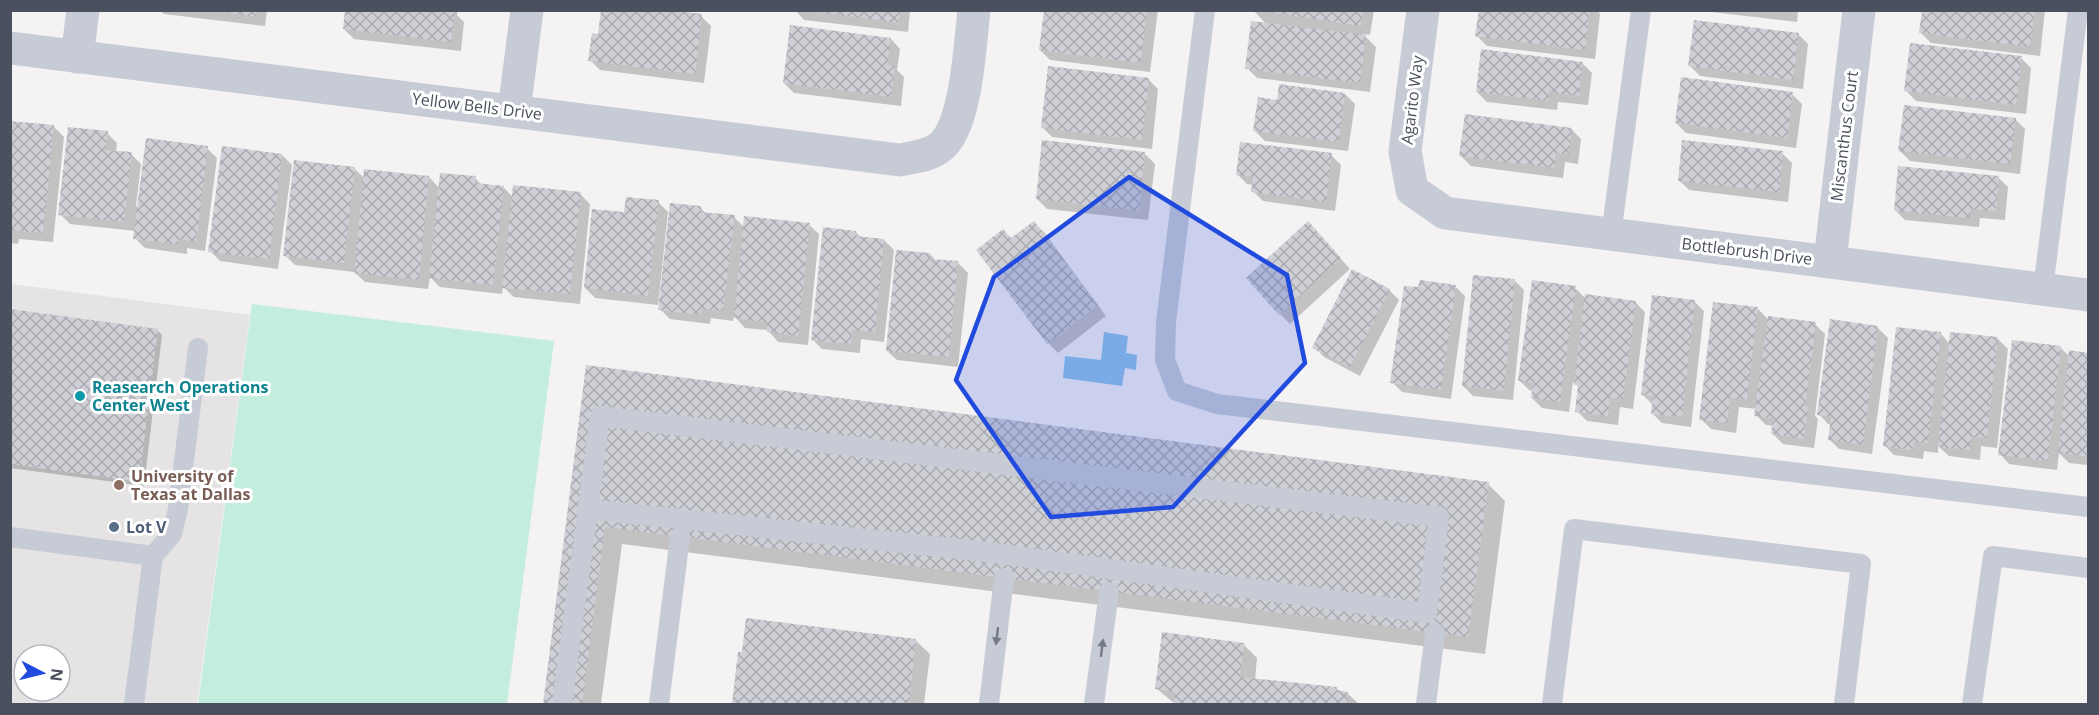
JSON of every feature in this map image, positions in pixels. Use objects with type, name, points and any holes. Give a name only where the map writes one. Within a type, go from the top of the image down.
[{"type":"street","points":[[77,57],[83,10]]},
{"type":"street","points":[[514,111],[527,10]]},
{"type":"street","name":"Yellow Bells Drive","points":[[10,48],[900,160],[922,156],[941,147],[954,129],[962,108],[974,10]]},
{"type":"street","name":"Agarito Way","points":[[1412,190],[1405,151],[1423,10]]},
{"type":"street","name":"Miscanthus Court","points":[[1830,261],[1859,10]]},
{"type":"street","name":"Bottlebrush Drive","points":[[1412,190],[1445,213],[2088,295]]},
{"type":"lane","points":[[1205,10],[1166,322],[1165,360],[1178,391],[1229,406],[2088,507]]},
{"type":"lane","points":[[1611,235],[1641,10]]},
{"type":"lane","points":[[2043,289],[2078,10]]},
{"type":"lane","points":[[134,705],[153,556],[172,534],[178,509],[198,348]]},
{"type":"lane","points":[[562,705],[587,509],[600,416],[1438,518],[1427,613],[987,552],[587,509]]},
{"type":"lane","points":[[1552,705],[1574,529],[1862,564],[1844,705]]},
{"type":"lane","points":[[10,537],[153,556]]},
{"type":"lane","points":[[659,705],[680,537]]},
{"type":"lane","points":[[1972,705],[1993,556],[2088,568]]},
{"type":"lane","points":[[989,705],[1004,578]]},
{"type":"lane","points":[[1095,705],[1109,592]]},
{"type":"lane","points":[[1426,705],[1435,633]]},
{"type":"highlighted area","points":[[1129,177],[1287,275],[1305,363],[1173,507],[1051,517],[956,380],[994,277]]},
{"type":"shaded area","name":"University of Texas at Dallas","points":[[11,284],[250,315],[197,704],[11,704]]},
{"type":"green space","points":[[252,304],[554,341],[507,704],[198,704]]},
{"type":"water","points":[[1104,332],[1128,336],[1126,353],[1137,355],[1136,370],[1125,368],[1122,386],[1063,378],[1065,356],[1101,360]]},
{"type":"building","points":[[214,10],[257,10],[256,17]]},
{"type":"building","points":[[345,10],[455,11],[451,42],[343,29]]},
{"type":"building","points":[[601,10],[671,10],[702,14],[695,74],[588,61],[592,33],[598,34]]},
{"type":"building","points":[[803,10],[900,10],[898,23]]},
{"type":"building","points":[[1044,10],[1147,10],[1141,63],[1039,50]]},
{"type":"building","points":[[1256,10],[1363,10],[1361,26]]},
{"type":"building","points":[[1479,10],[1590,10],[1585,50],[1475,36]]},
{"type":"building","points":[[1922,10],[2035,10],[2030,47],[1919,33]]},
{"type":"building","points":[[1694,20],[1799,33],[1793,80],[1688,66]]},
{"type":"building","points":[[1251,21],[1366,35],[1360,83],[1245,69]]},
{"type":"building","points":[[790,25],[891,38],[887,65],[895,66],[891,97],[783,83]]},
{"type":"building","points":[[1910,43],[2022,56],[2016,105],[1904,91]]},
{"type":"building","points":[[1481,49],[1583,62],[1579,96],[1549,92],[1548,101],[1476,92]]},
{"type":"building","points":[[1048,66],[1149,78],[1142,140],[1041,128]]},
{"type":"building","points":[[1681,77],[1793,92],[1787,138],[1675,123]]},
{"type":"building","points":[[1279,84],[1345,93],[1339,142],[1253,131],[1258,97],[1277,100]]},
{"type":"building","points":[[1904,105],[2016,118],[2010,164],[1898,151]]},
{"type":"building","points":[[1465,114],[1572,128],[1569,154],[1556,153],[1554,168],[1459,156]]},
{"type":"building","points":[[10,121],[54,125],[43,233],[10,230]]},
{"type":"building","points":[[68,127],[108,131],[105,150],[132,152],[124,222],[58,215]]},
{"type":"building","points":[[146,138],[208,146],[196,242],[178,239],[177,244],[133,239]]},
{"type":"building","points":[[1042,140],[1145,152],[1139,211],[1036,199]]},
{"type":"building","points":[[1682,140],[1783,151],[1779,192],[1678,181]]},
{"type":"building","points":[[1240,142],[1332,153],[1326,202],[1251,192],[1253,177],[1236,175]]},
{"type":"building","points":[[222,146],[282,154],[269,259],[208,252]]},
{"type":"building","points":[[294,160],[355,167],[344,263],[283,256]]},
{"type":"building","points":[[1898,166],[1999,176],[1996,211],[1971,209],[1970,218],[1894,211]]},
{"type":"building","points":[[364,169],[429,176],[419,280],[354,273]]},
{"type":"building","points":[[440,173],[476,176],[475,183],[504,186],[493,285],[429,278]]},
{"type":"building","points":[[513,185],[581,192],[570,294],[502,288]]},
{"type":"building","points":[[626,197],[659,200],[648,296],[584,288],[592,209],[624,212]]},
{"type":"building","points":[[670,203],[701,206],[701,212],[735,215],[723,311],[701,309],[701,315],[658,310]]},
{"type":"building","points":[[744,216],[810,223],[798,336],[767,332],[767,322],[734,318]]},
{"type":"building","points":[[1034,221],[1098,305],[1047,344],[976,250],[1003,229],[1011,238]]},
{"type":"building","points":[[1308,221],[1341,258],[1279,315],[1246,278]]},
{"type":"building","points":[[823,227],[856,231],[856,236],[884,239],[875,332],[852,330],[851,344],[811,340]]},
{"type":"building","points":[[896,250],[930,253],[930,259],[958,261],[949,357],[886,351]]},
{"type":"building","points":[[1352,269],[1390,289],[1350,367],[1312,348]]},
{"type":"building","points":[[1473,275],[1515,279],[1504,391],[1462,386]]},
{"type":"building","points":[[1420,280],[1456,285],[1441,390],[1390,383],[1404,286],[1418,287]]},
{"type":"building","points":[[1532,280],[1576,286],[1560,402],[1531,398],[1533,383],[1518,381]]},
{"type":"building","points":[[1585,294],[1636,301],[1623,399],[1610,398],[1608,416],[1575,412],[1578,385],[1574,385]]},
{"type":"building","points":[[1652,295],[1695,300],[1682,417],[1651,414],[1653,396],[1641,395]]},
{"type":"building","points":[[1713,302],[1758,307],[1747,400],[1730,398],[1727,423],[1699,420]]},
{"type":"building","name":"Reasearch Operations Center West","points":[[10,309],[158,329],[139,482],[10,464]]},
{"type":"building","points":[[1768,316],[1816,322],[1805,407],[1808,407],[1804,439],[1771,434],[1773,418],[1754,416]]},
{"type":"building","points":[[1830,319],[1878,326],[1863,445],[1828,440],[1831,417],[1817,415]]},
{"type":"building","points":[[1896,327],[1941,332],[1928,443],[1914,442],[1913,450],[1883,446]]},
{"type":"building","points":[[1950,332],[1998,337],[1987,438],[1972,437],[1970,450],[1938,447]]},
{"type":"building","points":[[2012,340],[2061,346],[2048,461],[1998,455]]},
{"type":"building","points":[[2069,350],[2088,353],[2088,457],[2058,453]]},
{"type":"building","points":[[586,365],[1489,482],[1468,637],[605,527],[582,704],[543,704]]},
{"type":"building","points":[[746,618],[916,639],[909,704],[732,704],[738,652],[742,652]]},
{"type":"building","points":[[1162,632],[1244,643],[1240,677],[1337,687],[1336,690],[1348,692],[1347,704],[1173,704],[1175,692],[1155,689]]},
{"type":"place","name":"Reasearch Operations Center West","points":[[80,396]]},
{"type":"place","name":"University of Texas at Dallas","points":[[119,485]]},
{"type":"place","name":"Lot V","points":[[114,527]]}]
